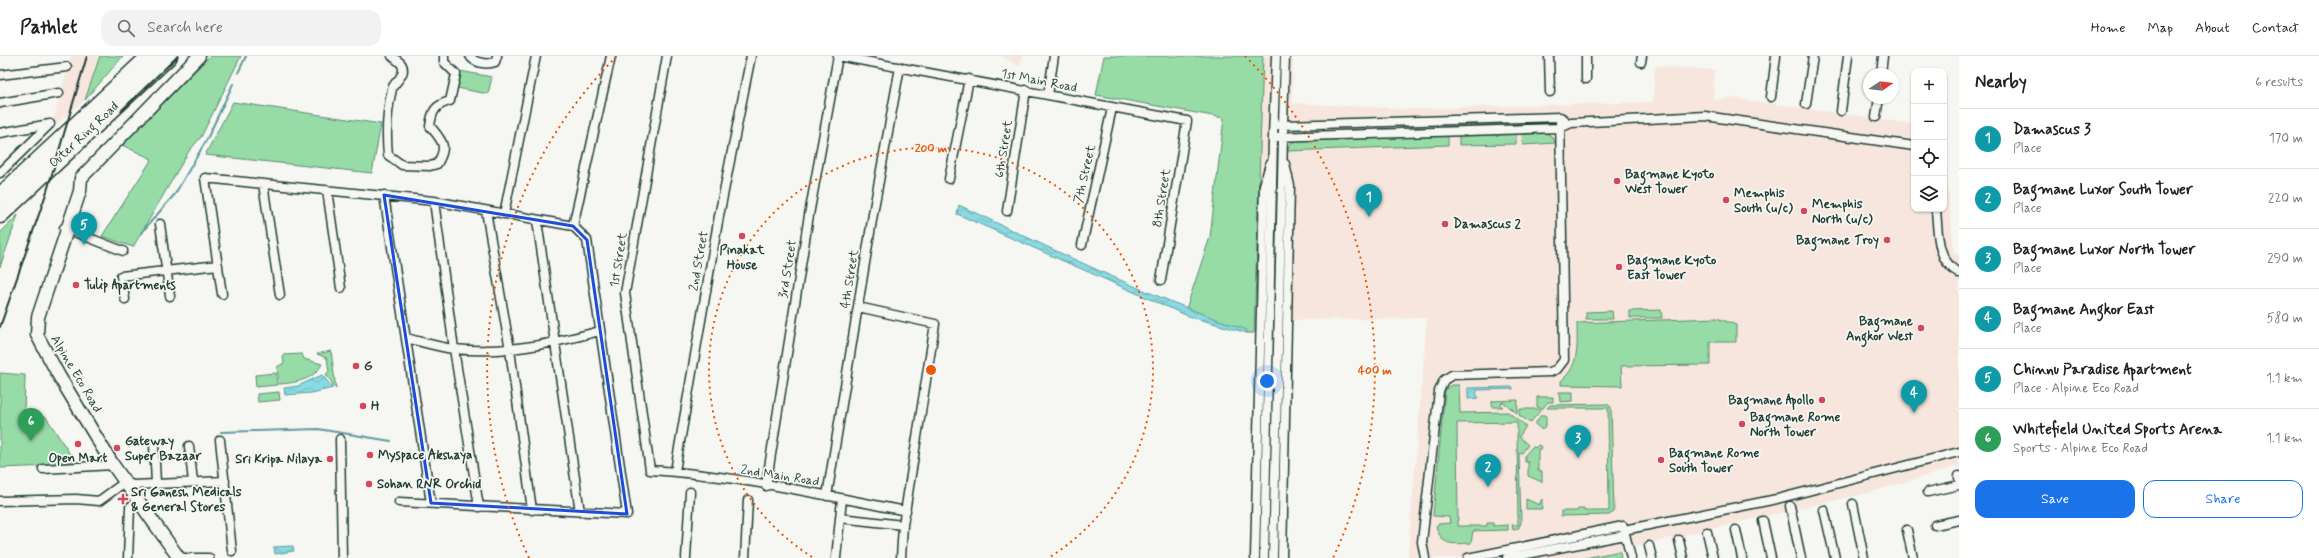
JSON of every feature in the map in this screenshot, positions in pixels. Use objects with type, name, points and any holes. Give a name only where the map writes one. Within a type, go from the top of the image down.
[{"type":"highway","name":"Outer Ring Road","points":[[0,196],[150,56]]},
{"type":"highway","name":"Outer Ring Road","points":[[0,215],[169,56]]},
{"type":"street","name":"Alpine Eco Road","points":[[172,558],[134,504],[35,342],[32,325],[66,229],[81,178],[200,56]]},
{"type":"street","points":[[392,56],[401,63],[403,69],[402,75],[392,87],[387,140],[388,155],[402,165],[430,166],[437,164],[440,160],[443,144],[440,136],[430,126],[432,112],[439,104],[450,101],[456,74],[444,62],[444,56]]},
{"type":"street","points":[[470,56],[474,61],[490,64],[495,62],[497,56]]},
{"type":"street","points":[[504,214],[536,56]]},
{"type":"street","points":[[573,226],[611,56]]},
{"type":"street","name":"1st Street","points":[[650,470],[625,293],[667,56]]},
{"type":"street","name":"2nd Street","points":[[675,471],[719,216],[751,56]]},
{"type":"street","name":"1st Main Road","points":[[838,56],[969,79],[1112,108],[1187,121]]},
{"type":"street","name":"3rd Street","points":[[766,486],[809,215],[838,56]]},
{"type":"street","points":[[1048,95],[1054,56]]},
{"type":"street","points":[[1273,557],[1283,137],[1279,125],[1276,56]]},
{"type":"street","points":[[1264,556],[1273,153],[1274,137],[1279,125],[1285,56]]},
{"type":"street","points":[[1549,56],[1550,92]]},
{"type":"street","points":[[1586,56],[1586,79]]},
{"type":"street","points":[[1771,97],[1776,56]]},
{"type":"street","points":[[1806,104],[1813,56]]},
{"type":"street","points":[[1841,110],[1848,56]]},
{"type":"street","points":[[1882,68],[1883,56]]},
{"type":"street","points":[[0,75],[67,66]]},
{"type":"street","name":"4th Street","points":[[827,496],[900,67]]},
{"type":"street","points":[[949,179],[969,79]]},
{"type":"street","name":"6th Street","points":[[1007,211],[1026,90]]},
{"type":"street","points":[[0,102],[59,93]]},
{"type":"street","points":[[1876,117],[1878,104]]},
{"type":"street","name":"7th Street","points":[[1082,245],[1112,108]]},
{"type":"street","points":[[1274,137],[1560,128],[1571,123],[1705,116],[1911,146]]},
{"type":"street","points":[[1279,125],[1560,117],[1571,123]]},
{"type":"street","points":[[1425,558],[1422,542],[1428,485],[1439,391],[1444,380],[1452,375],[1550,372],[1557,369],[1564,360],[1560,117]]},
{"type":"street","name":"8th Street","points":[[1161,280],[1187,121]]},
{"type":"street","points":[[0,133],[50,124],[0,173]]},
{"type":"street","points":[[1255,558],[1264,185],[1273,153]]},
{"type":"street","points":[[1282,153],[1290,186],[1282,558]]},
{"type":"street","points":[[222,294],[205,178],[434,200],[537,221],[573,226],[587,240],[627,514],[399,502]]},
{"type":"street","points":[[263,184],[280,295]]},
{"type":"street","points":[[327,190],[341,288]]},
{"type":"street","points":[[384,195],[431,503]]},
{"type":"street","points":[[434,200],[454,349],[479,507]]},
{"type":"street","points":[[486,211],[510,350],[532,510]]},
{"type":"street","points":[[1936,212],[1940,249],[1953,270],[1959,273]]},
{"type":"street","points":[[537,221],[580,512]]},
{"type":"street","points":[[160,224],[168,270],[170,296]]},
{"type":"street","points":[[66,229],[123,251]]},
{"type":"street","points":[[125,299],[121,276],[218,265]]},
{"type":"street","points":[[858,307],[935,324],[903,526],[901,558]]},
{"type":"street","points":[[406,338],[454,349],[510,350],[555,343],[600,331]]},
{"type":"street","points":[[340,439],[342,558]]},
{"type":"street","points":[[220,440],[232,551]]},
{"type":"street","points":[[154,444],[156,483]]},
{"type":"street","points":[[189,446],[193,482]]},
{"type":"street","points":[[1507,558],[1624,531],[1777,499],[1959,452]]},
{"type":"street","points":[[43,469],[111,466]]},
{"type":"street","name":"2nd Main Road","points":[[650,470],[675,471],[827,496],[906,511]]},
{"type":"street","points":[[0,501],[76,499],[99,501],[122,484],[133,485],[225,481]]},
{"type":"street","name":"Alpine Eco Road","points":[[122,484],[179,558]]},
{"type":"street","points":[[1928,492],[1959,485]]},
{"type":"street","points":[[686,558],[690,492]]},
{"type":"street","points":[[836,558],[842,499]]},
{"type":"street","points":[[745,558],[748,500]]},
{"type":"street","points":[[128,558],[130,507],[134,504]]},
{"type":"street","points":[[1853,504],[1864,558]]},
{"type":"street","points":[[1790,506],[1801,558]]},
{"type":"street","points":[[1824,510],[1835,558]]},
{"type":"street","points":[[840,518],[903,526]]},
{"type":"street","points":[[1935,525],[1959,520]]},
{"type":"street","points":[[1763,521],[1771,558]]},
{"type":"street","points":[[1736,530],[1742,558]]},
{"type":"street","points":[[1907,530],[1913,558]]},
{"type":"street","points":[[1468,558],[1624,531]]},
{"type":"street","points":[[1624,531],[1631,558]]},
{"type":"street","points":[[1707,532],[1713,558]]},
{"type":"street","points":[[1679,540],[1683,558]]},
{"type":"street","points":[[1649,546],[1652,558]]},
{"type":"street","points":[[183,558],[209,558]]},
{"type":"highlighted area","points":[[384,195],[573,226],[587,240],[627,514],[431,503]]},
{"type":"shaded area","points":[[71,56],[100,56],[85,100],[51,129]]},
{"type":"shaded area","points":[[1002,56],[1022,56],[1020,67]]},
{"type":"shaded area","points":[[1263,56],[1293,56],[1292,103],[1406,109],[1653,102],[1655,66],[1715,70],[1713,100],[1733,98],[1911,124],[1911,212],[1947,212],[1947,178],[1954,254],[1959,255],[1959,466],[1871,492],[1585,558],[1408,558],[1427,318],[1292,320],[1295,188],[1258,188]]},
{"type":"green space","points":[[100,56],[123,56],[85,100]]},
{"type":"green space","points":[[210,56],[241,56],[201,137],[189,151],[133,247],[102,236],[152,159],[122,145]]},
{"type":"green space","points":[[1104,56],[1263,56],[1254,333],[1247,333],[1246,330],[1186,309],[1210,237],[1224,118],[1096,95]]},
{"type":"green space","points":[[460,71],[492,77],[488,94],[457,88]]},
{"type":"green space","points":[[233,102],[381,124],[372,173],[205,155]]},
{"type":"green space","points":[[1546,133],[1551,136],[1556,143],[1523,145],[1522,134]]},
{"type":"green space","points":[[1516,134],[1516,144],[1459,145],[1459,135]]},
{"type":"green space","points":[[1448,136],[1448,145],[1287,151],[1290,144],[1296,140]]},
{"type":"green space","points":[[18,215],[0,267],[0,233]]},
{"type":"green space","points":[[1661,310],[1662,318],[1630,318],[1630,311]]},
{"type":"green space","points":[[1612,311],[1613,319],[1586,319],[1586,312]]},
{"type":"green space","points":[[1717,318],[1736,325],[1736,342],[1710,342],[1710,365],[1621,366],[1622,386],[1561,385],[1561,381],[1572,368],[1576,354],[1577,323]]},
{"type":"green space","points":[[331,351],[336,389],[326,374],[329,372],[327,358],[317,354]]},
{"type":"green space","points":[[302,354],[304,359],[322,364],[319,369],[304,380],[279,384],[277,367],[284,363],[283,355]]},
{"type":"green space","points":[[0,373],[25,375],[24,417],[46,417],[77,465],[0,468]]},
{"type":"green space","points":[[276,373],[277,385],[256,387],[255,375]]},
{"type":"green space","points":[[1451,385],[1459,385],[1460,413],[1508,412],[1526,426],[1519,437],[1528,445],[1521,454],[1519,453],[1521,523],[1518,529],[1513,530],[1512,525],[1518,525],[1517,422],[1457,423],[1458,526],[1487,526],[1487,523],[1493,523],[1493,526],[1508,525],[1508,530],[1473,531],[1471,543],[1453,544],[1445,541],[1438,533],[1436,526],[1438,524],[1450,523],[1449,517],[1433,516],[1445,390]]},
{"type":"green space","points":[[279,392],[280,400],[258,402],[257,394]]},
{"type":"green space","points":[[1559,392],[1573,392],[1573,401],[1560,402]]},
{"type":"green space","points":[[1537,397],[1553,397],[1553,402],[1548,402],[1542,409],[1537,407]]},
{"type":"green space","points":[[1518,400],[1517,413],[1503,402],[1500,405],[1503,407],[1492,407],[1492,401]]},
{"type":"green space","points":[[1607,404],[1611,407],[1614,512],[1609,515],[1561,516],[1561,511],[1577,511],[1578,509],[1584,509],[1584,511],[1609,511],[1608,408],[1547,408],[1550,405]]},
{"type":"green space","points":[[1520,409],[1538,409],[1540,411],[1530,423],[1519,415]]},
{"type":"green space","points":[[1541,415],[1546,415],[1546,425],[1542,430],[1535,424]]},
{"type":"green space","points":[[1538,445],[1542,447],[1541,449],[1538,449],[1538,471],[1542,471],[1542,482],[1528,476],[1528,462],[1525,462],[1525,455],[1533,446],[1535,448]]},
{"type":"green space","points":[[1526,499],[1539,505],[1542,499],[1542,509],[1526,509]]},
{"type":"green space","points":[[1620,551],[1621,558],[1585,558]]},
{"type":"water","points":[[959,205],[1101,272],[1210,317],[1247,330],[1247,333],[1188,316],[957,214]]},
{"type":"water","points":[[322,375],[333,388],[312,393],[285,395],[284,388],[298,386]]},
{"type":"water","points":[[1513,387],[1513,389],[1478,390],[1476,392],[1478,398],[1468,399],[1468,388]]},
{"type":"water","points":[[293,546],[294,551],[275,554],[274,547]]},
{"type":"waterway","points":[[238,73],[246,56]]},
{"type":"waterway","points":[[141,233],[175,194],[207,139],[233,84]]},
{"type":"waterway","points":[[221,432],[318,429],[391,441]]},
{"type":"railway","points":[[0,327],[47,191],[87,56]]},
{"type":"railway","points":[[121,111],[178,56]]},
{"type":"place","name":"Bagmane Kyoto West Tower","points":[[1617,181]]},
{"type":"place","name":"Memphis South (u/c)","points":[[1726,200]]},
{"type":"place","name":"Memphis North (u/c)","points":[[1804,211]]},
{"type":"place","name":"Damascus 3","points":[[1369,217]]},
{"type":"place","name":"Damascus 2","points":[[1445,224]]},
{"type":"place","name":"Pinakat House","points":[[742,236]]},
{"type":"place","name":"Bagmane Troy","points":[[1887,240]]},
{"type":"place","name":"Chinnu Paradise Apartment","points":[[84,245]]},
{"type":"place","name":"Bagmane Kyoto East Tower","points":[[1619,267]]},
{"type":"place","name":"Tulip Apartments","points":[[76,285]]},
{"type":"place","name":"Bagmane Angkor West","points":[[1921,328]]},
{"type":"place","name":"G","points":[[356,366]]},
{"type":"place","name":"Bagmane Apollo","points":[[1822,400]]},
{"type":"place","name":"H","points":[[363,406]]},
{"type":"place","name":"Bagmane Angkor East","points":[[1914,413]]},
{"type":"place","name":"Bagmane Rome North Tower","points":[[1742,424]]},
{"type":"place","name":"Whitefield United Sports Arena","points":[[31,441]]},
{"type":"place","name":"Open Mart","points":[[78,444]]},
{"type":"place","name":"Gateway Super Bazaar","points":[[117,448]]},
{"type":"place","name":"Myspace Akshaya","points":[[370,455]]},
{"type":"place","name":"Bagmane Luxor North Tower","points":[[1578,458]]},
{"type":"place","name":"Sri Kripa Nilaya","points":[[330,459]]},
{"type":"place","name":"Bagmane Rome South Tower","points":[[1661,460]]},
{"type":"place","name":"Sohan RNR Orchid","points":[[369,484]]},
{"type":"place","name":"Bagmane Luxor South Tower","points":[[1488,487]]},
{"type":"place","name":"Sri Ganesh Medicals & General Stores","points":[[123,499]]}]
